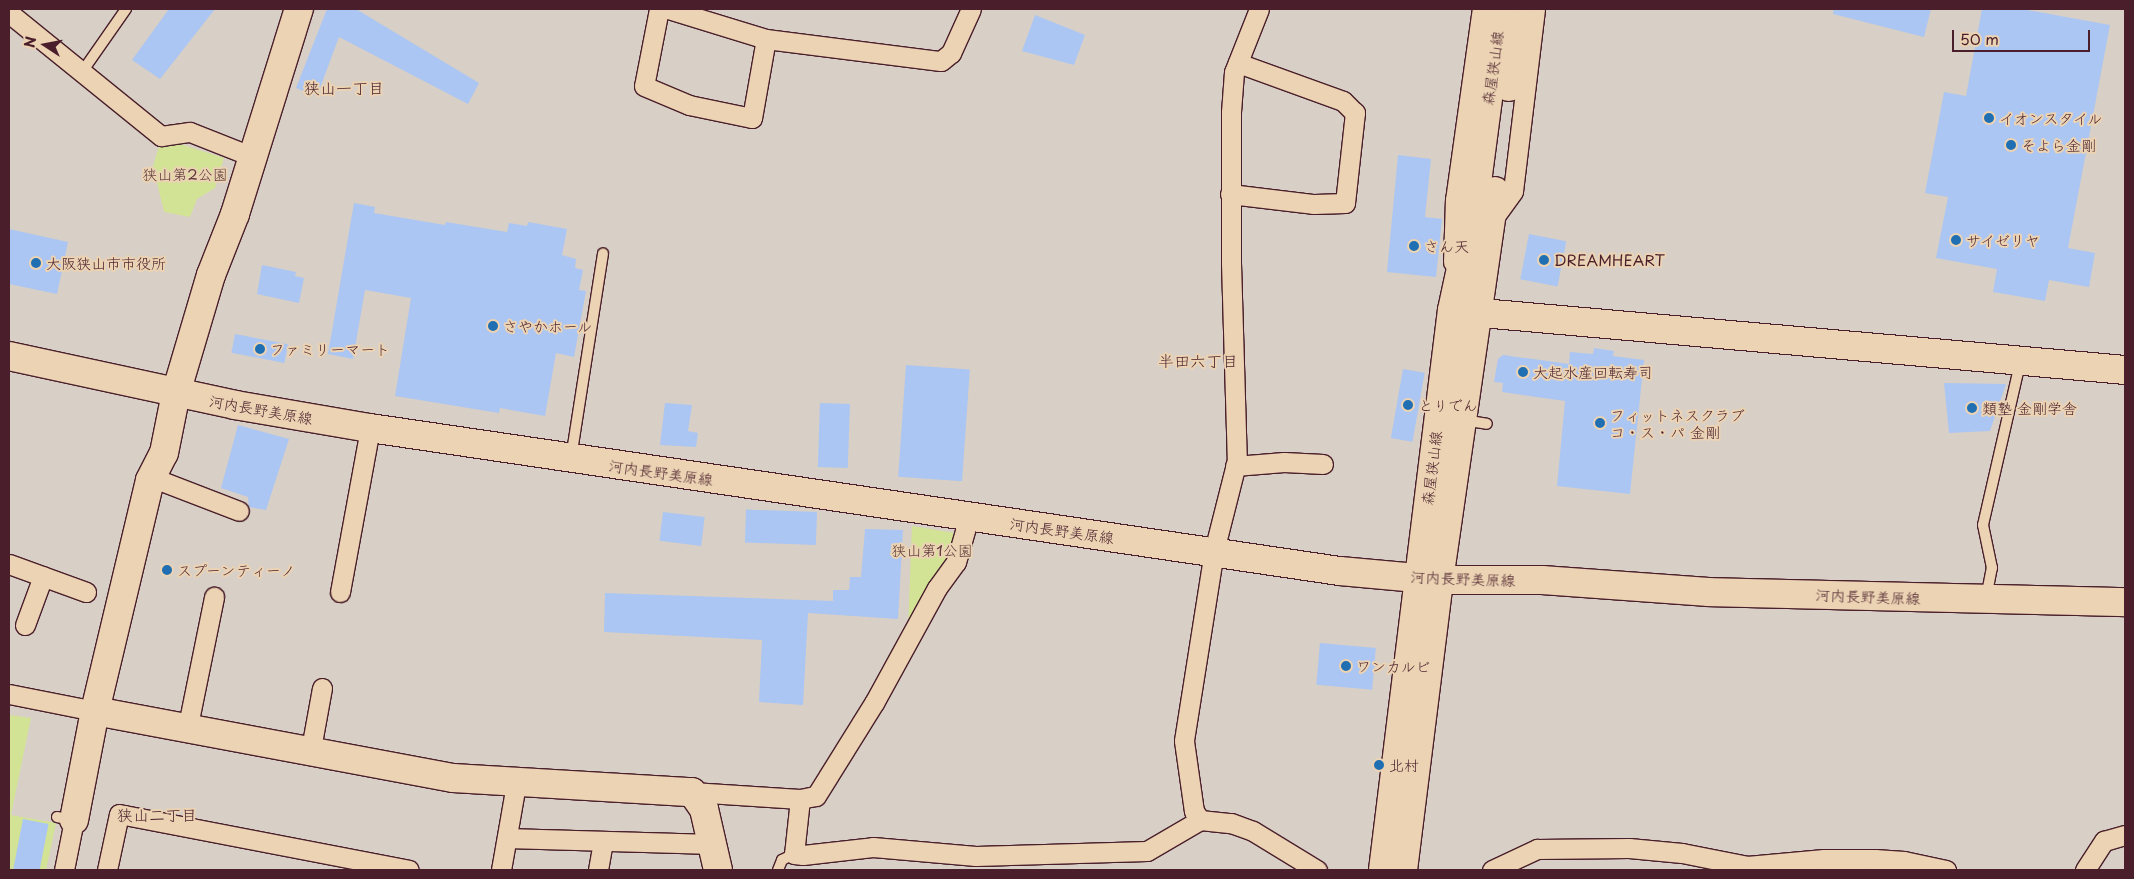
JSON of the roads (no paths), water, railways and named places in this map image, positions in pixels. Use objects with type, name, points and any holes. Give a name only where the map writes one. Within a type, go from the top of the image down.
[{"type":"main road","points":[[66,818],[95,712],[152,477],[164,453],[176,393],[211,275],[253,158],[299,9]]},
{"type":"main road","name":"森屋狭山線","points":[[1403,870],[1452,310],[1473,213],[1500,9]]},
{"type":"main road","name":"森屋狭山線","points":[[1383,870],[1428,579],[1474,422],[1478,313],[1520,9]]},
{"type":"main road","points":[[1452,310],[2125,370]]},
{"type":"main road","name":"河内長野美原線","points":[[9,356],[176,393],[370,428],[1340,571],[1428,579],[1472,578],[1710,592],[2125,602]]},
{"type":"main road","points":[[95,712],[310,754],[452,778],[516,784],[692,792],[704,809],[718,870]]},
{"type":"street","points":[[660,9],[644,86],[689,106],[752,118],[766,39]]},
{"type":"street","points":[[668,9],[766,39],[942,61],[951,53],[971,9]]},
{"type":"street","points":[[1200,820],[1194,811],[1184,741],[1214,551],[1235,466],[1230,194],[1231,112],[1238,62],[1260,9]]},
{"type":"street","points":[[1452,310],[1455,200],[1482,9]]},
{"type":"street","points":[[1490,222],[1514,191],[1535,9]]},
{"type":"street","points":[[9,13],[161,136],[190,132],[253,158]]},
{"type":"street","points":[[1230,194],[1314,204],[1346,202],[1354,113],[1343,101],[1238,62]]},
{"type":"street","points":[[340,592],[370,428]]},
{"type":"street","points":[[1235,466],[1284,462],[1323,464]]},
{"type":"street","points":[[152,477],[240,511]]},
{"type":"street","points":[[692,792],[800,799],[816,796],[874,703],[937,588],[956,562],[969,517]]},
{"type":"street","points":[[9,564],[86,592]]},
{"type":"street","points":[[24,625],[43,576]]},
{"type":"street","points":[[186,730],[214,597]]},
{"type":"street","points":[[310,754],[322,688]]},
{"type":"street","points":[[9,694],[95,712]]},
{"type":"street","points":[[501,870],[516,784]]},
{"type":"street","points":[[800,799],[794,854],[873,847],[976,856],[1147,851],[1200,820],[1231,823],[1253,831],[1317,870]]},
{"type":"street","points":[[108,870],[119,814],[409,870]]},
{"type":"street","points":[[64,870],[66,818]]},
{"type":"street","points":[[2085,870],[2104,841],[2125,835]]},
{"type":"street","points":[[507,838],[712,844]]},
{"type":"street","points":[[598,870],[603,841]]},
{"type":"street","points":[[1492,870],[1537,849],[1629,848],[1759,868],[1824,859],[1875,859],[1904,861],[1946,870]]},
{"type":"lane","points":[[82,72],[126,9]]},
{"type":"lane","points":[[571,459],[603,253]]},
{"type":"lane","points":[[1986,599],[1992,568],[1984,526],[2020,361]]},
{"type":"lane","points":[[778,870],[782,860],[794,854]]},
{"type":"place","name":"イオンスタイル","points":[[1989,118]]},
{"type":"place","name":"そよら金剛","points":[[2011,145]]},
{"type":"place","name":"サイゼリヤ","points":[[1956,240]]},
{"type":"place","name":"さん天","points":[[1414,246]]},
{"type":"place","name":"DREAMHEART","points":[[1544,260]]},
{"type":"place","name":"大阪狭山市市役所","points":[[36,263]]},
{"type":"place","name":"さやかホール","points":[[493,326]]},
{"type":"place","name":"ファミリーマート","points":[[260,349]]},
{"type":"place","name":"大起水産回転寿司","points":[[1523,372]]},
{"type":"place","name":"とりでん","points":[[1408,405]]},
{"type":"place","name":"類塾 金剛学舎","points":[[1972,408]]},
{"type":"place","name":"フィットネスクラブ コ・ス・パ 金剛","points":[[1600,423]]},
{"type":"place","name":"スプーンティーノ","points":[[167,570]]},
{"type":"place","name":"ワンカルビ","points":[[1346,666]]},
{"type":"place","name":"北村","points":[[1379,765]]},
{"type":"district","name":"狭山一丁目","points":[[344,87]]},
{"type":"district","name":"半田六丁目","points":[[1198,360]]},
{"type":"district","name":"狭山二丁目","points":[[157,814]]},
{"type":"park label","name":"狭山第2公園","points":[[185,174]]},
{"type":"park label","name":"狭山第1公園","points":[[932,550]]}]
